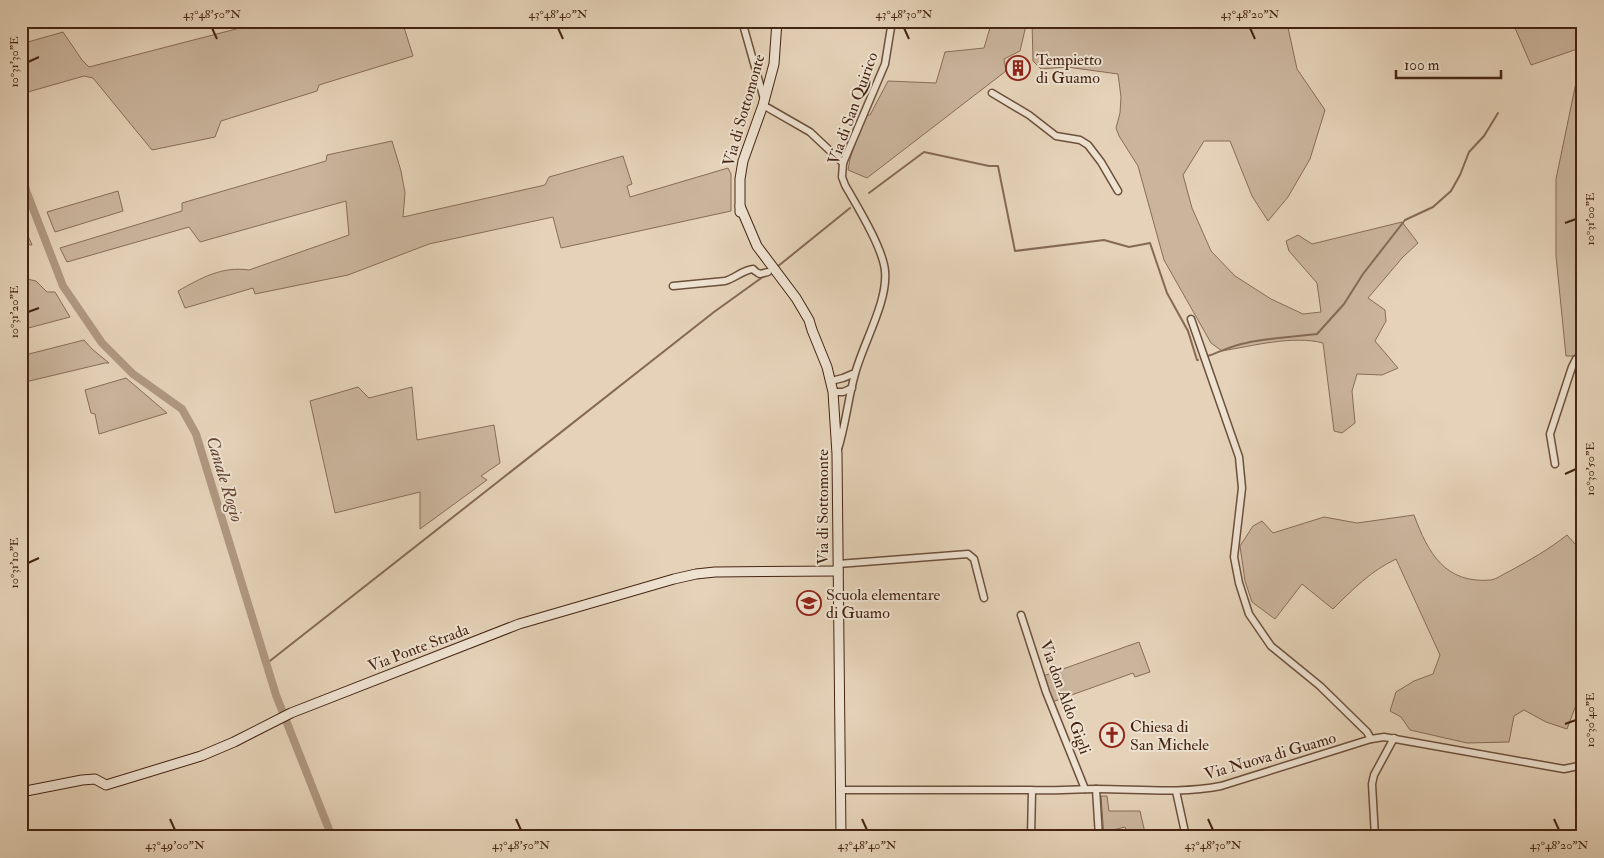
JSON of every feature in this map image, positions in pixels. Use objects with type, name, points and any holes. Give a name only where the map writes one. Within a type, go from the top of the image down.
[{"type":"main road","name":"Via di Sottomonte","points":[[777,21],[774,64],[764,102],[743,161],[740,179],[741,221],[747,241],[812,330]]},
{"type":"main road","name":"Via di Sottomonte","points":[[740,206],[757,246],[799,303],[809,320],[823,356],[833,392],[837,452],[841,837]]},
{"type":"main road","name":"Via Ponte Strada","points":[[21,792],[82,780],[95,779],[106,785],[201,756],[234,742],[277,719],[519,624],[674,579],[714,572],[838,567]]},
{"type":"street","points":[[742,21],[764,102],[810,132],[843,163]]},
{"type":"street","name":"Via di San Quirico","points":[[837,452],[855,373],[883,295],[886,272],[884,261],[870,231],[845,185],[842,177],[843,163],[885,64],[892,21]]},
{"type":"street","points":[[992,93],[1029,115],[1056,136],[1080,140],[1088,145],[1101,162],[1118,191]]},
{"type":"street","points":[[673,286],[725,281],[753,269],[760,274],[768,272]]},
{"type":"street","points":[[1191,319],[1239,457],[1242,488],[1234,557],[1239,583],[1249,614],[1271,646],[1320,686],[1367,732],[1371,739]]},
{"type":"street","points":[[1555,464],[1550,434],[1572,367],[1576,359],[1583,355]]},
{"type":"street","points":[[830,381],[855,373]]},
{"type":"street","points":[[833,392],[843,392],[852,388]]},
{"type":"street","points":[[838,567],[968,554],[974,559],[984,598]]},
{"type":"street","name":"Via don Aldo Gigli","points":[[1022,614],[1046,692],[1085,789]]},
{"type":"street","name":"Via Nuova di Guamo","points":[[841,790],[1096,789],[1176,791],[1204,789],[1221,786],[1371,739],[1384,737],[1564,769],[1583,765]]},
{"type":"street","points":[[1375,837],[1372,784],[1374,775],[1394,738]]},
{"type":"street","points":[[1096,789],[1099,837]]},
{"type":"street","points":[[1031,837],[1032,790]]},
{"type":"street","points":[[1176,791],[1186,837]]},
{"type":"shaded area","points":[[267,21],[284,21],[293,28],[317,21],[402,21],[413,56],[319,85],[317,91],[221,121],[215,137],[152,150],[93,78],[84,76],[21,94],[21,44],[63,32],[89,67]]},
{"type":"shaded area","points":[[992,21],[1027,21],[1020,51],[1004,59],[1006,71],[867,178],[848,170],[864,116],[870,115],[888,81],[936,83],[945,52],[984,48]]},
{"type":"shaded area","points":[[1032,21],[1285,21],[1287,23],[1297,69],[1325,110],[1310,159],[1288,197],[1268,221],[1252,196],[1230,141],[1204,141],[1183,175],[1192,208],[1211,251],[1235,276],[1271,299],[1303,314],[1321,312],[1317,283],[1289,251],[1286,241],[1298,235],[1312,244],[1402,222],[1418,243],[1403,257],[1368,298],[1385,310],[1386,321],[1375,341],[1398,368],[1382,375],[1357,374],[1352,391],[1355,423],[1342,433],[1334,431],[1323,343],[1299,340],[1286,341],[1222,351],[1211,343],[1164,260],[1138,166],[1116,128],[1120,113],[1121,97],[1118,74],[1067,67],[1041,69],[1033,61]]},
{"type":"shaded area","points":[[1512,21],[1583,21],[1583,47],[1531,65]]},
{"type":"shaded area","points":[[1583,49],[1583,356],[1566,356],[1556,256],[1556,179]]},
{"type":"shaded area","points":[[392,141],[405,193],[403,217],[545,185],[549,177],[623,156],[632,184],[627,186],[630,197],[728,168],[731,174],[731,211],[561,248],[553,217],[429,244],[348,275],[255,294],[253,288],[185,308],[178,291],[203,278],[221,271],[249,270],[349,235],[346,201],[200,242],[189,227],[67,262],[60,248],[182,211],[182,203],[326,161],[327,155]]},
{"type":"shaded area","points":[[118,191],[123,211],[55,232],[47,212]]},
{"type":"shaded area","points":[[21,220],[32,245],[21,244]]},
{"type":"shaded area","points":[[21,280],[36,281],[47,292],[55,292],[70,317],[21,330]]},
{"type":"shaded area","points":[[84,340],[109,363],[21,383],[21,356]]},
{"type":"shaded area","points":[[126,378],[167,413],[99,434],[95,414],[91,413],[85,390]]},
{"type":"shaded area","points":[[358,387],[369,398],[412,387],[417,440],[494,425],[500,463],[481,476],[487,480],[420,529],[420,492],[335,513],[310,401]]},
{"type":"shaded area","points":[[1414,515],[1425,542],[1440,563],[1462,577],[1475,580],[1498,578],[1539,555],[1567,535],[1576,545],[1583,547],[1583,705],[1576,705],[1567,729],[1546,722],[1524,710],[1514,716],[1509,742],[1467,743],[1410,730],[1401,717],[1390,711],[1396,692],[1414,681],[1433,674],[1440,655],[1396,559],[1370,575],[1333,609],[1302,584],[1275,619],[1252,602],[1245,581],[1240,546],[1253,526],[1262,521],[1273,533],[1324,517],[1357,523]]},
{"type":"shaded area","points":[[1139,642],[1150,672],[1135,677],[1133,673],[1052,702],[1043,676]]},
{"type":"shaded area","points":[[1101,796],[1107,796],[1109,811],[1140,811],[1146,837],[1128,837],[1125,827],[1109,831],[1110,837],[1104,837]]},
{"type":"waterway","points":[[1208,356],[1231,347],[1255,341],[1317,334],[1344,304],[1363,274],[1405,220],[1433,207],[1451,191],[1469,152],[1484,136],[1498,113]]},
{"type":"waterway","points":[[869,193],[924,152],[989,166],[998,166],[1015,251],[1104,240],[1129,247],[1150,243],[1167,293],[1188,331],[1198,360]]},
{"type":"waterway","name":"Canale Rogio","points":[[21,173],[63,286],[102,343],[133,374],[182,409],[196,434],[276,695],[332,837]]},
{"type":"waterway","points":[[777,267],[850,208]]},
{"type":"waterway","points":[[266,664],[714,312],[764,276]]},
{"type":"place","name":"Tempietto di Guamo","points":[[1018,68]]},
{"type":"place","name":"Scuola elementare di Guamo","points":[[809,603]]},
{"type":"place","name":"Chiesa di San Michele","points":[[1112,735]]}]
